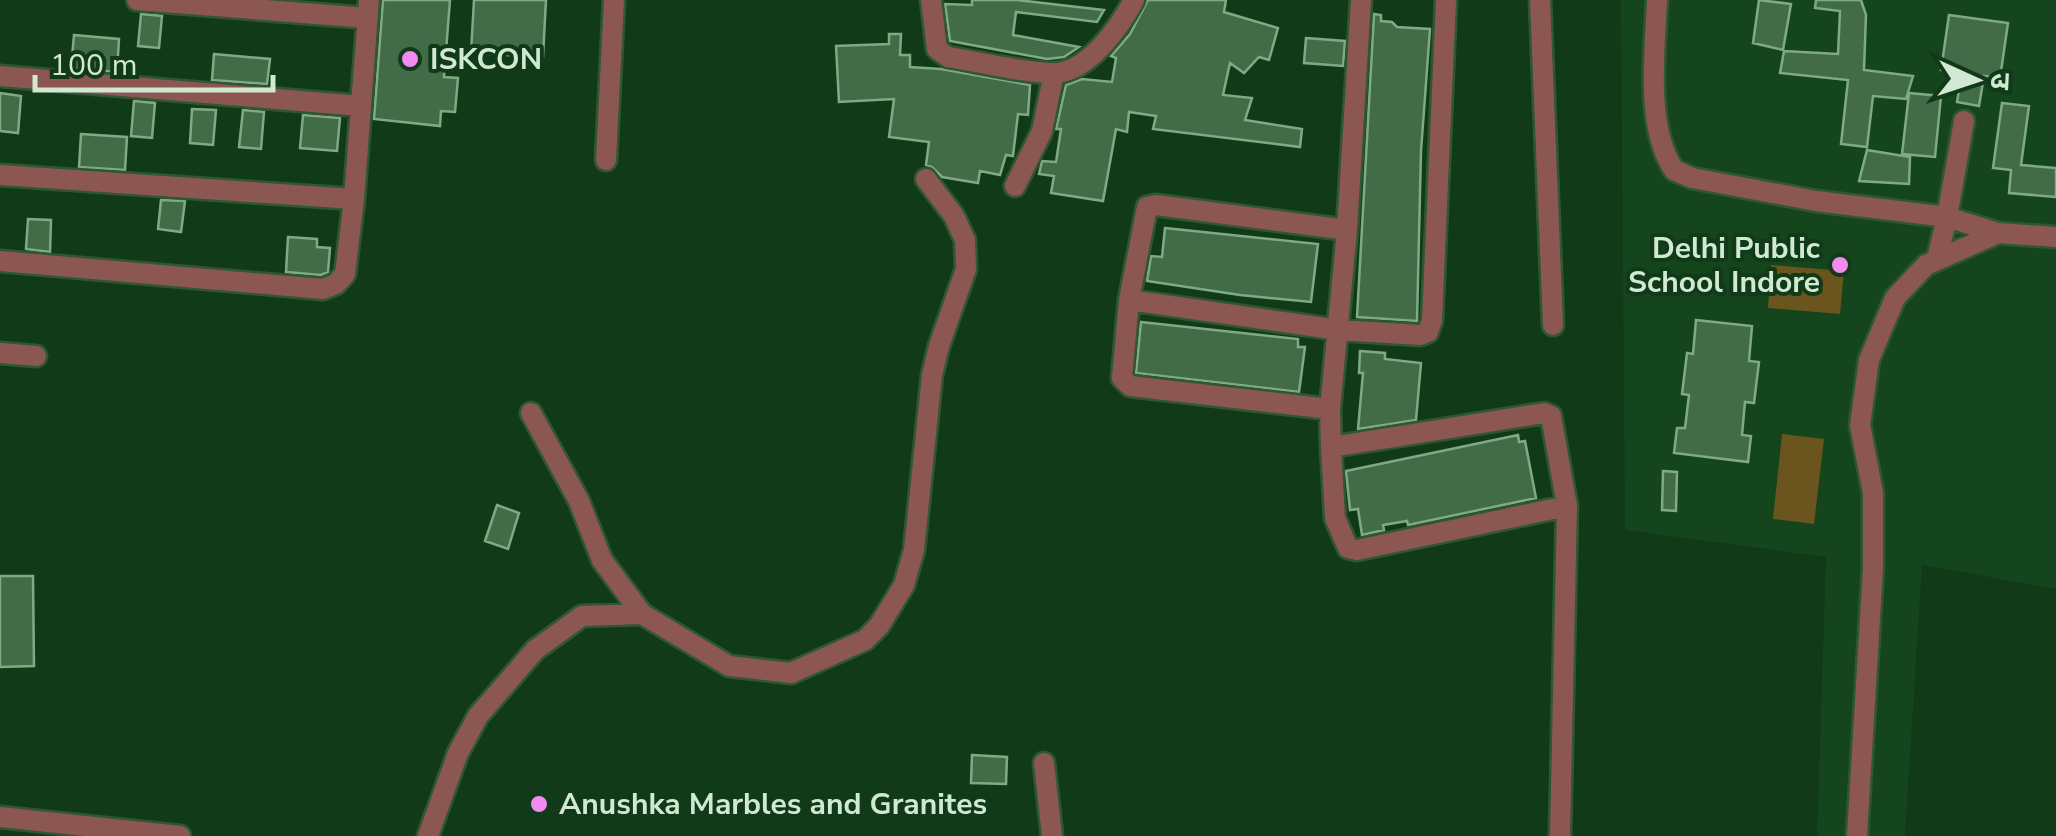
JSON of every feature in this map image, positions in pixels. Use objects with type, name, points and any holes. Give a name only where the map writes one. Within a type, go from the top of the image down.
[{"type":"street","points":[[0,262],[323,288],[336,284],[345,274],[368,9],[137,0]]},
{"type":"street","points":[[606,160],[614,0]]},
{"type":"street","points":[[931,0],[937,48],[948,57],[1054,73],[1076,68],[1101,46],[1134,0]]},
{"type":"street","points":[[1361,0],[1347,230],[1330,409],[1335,518],[1348,548],[1358,550],[1568,506]]},
{"type":"street","points":[[1129,300],[1339,330],[1420,335],[1428,332],[1446,0]]},
{"type":"street","points":[[1540,0],[1553,325]]},
{"type":"street","points":[[1657,0],[1656,101],[1660,140],[1674,170],[1692,178],[1816,201],[1947,217],[1998,233],[2056,237]]},
{"type":"street","points":[[1015,186],[1042,131],[1054,73]]},
{"type":"street","points":[[0,76],[361,106]]},
{"type":"street","points":[[1937,259],[1964,121]]},
{"type":"street","points":[[0,175],[354,199]]},
{"type":"street","points":[[531,413],[578,501],[602,560],[642,614],[729,666],[790,673],[865,640],[879,626],[904,585],[914,550],[932,375],[966,269],[964,240],[954,216],[926,179]]},
{"type":"street","points":[[1330,409],[1126,385],[1122,378],[1129,300],[1144,212],[1152,204],[1347,230]]},
{"type":"street","points":[[1857,836],[1873,568],[1873,493],[1860,425],[1870,360],[1895,298],[1926,265],[1998,233]]},
{"type":"street","points":[[0,353],[36,356]]},
{"type":"street","points":[[1331,447],[1544,413],[1552,420],[1568,506],[1560,836]]},
{"type":"street","points":[[428,836],[458,753],[478,716],[535,650],[582,616],[642,614]]},
{"type":"street","points":[[1044,763],[1052,836]]},
{"type":"street","points":[[0,817],[180,836]]},
{"type":"shaded area","name":"Delhi Public School Indore","points":[[1621,0],[2056,0],[2056,589],[1922,565],[1905,836],[1817,836],[1826,557],[1625,530]]},
{"type":"shaded area","points":[[1771,265],[1844,271],[1840,314],[1768,308]]},
{"type":"shaded area","points":[[1782,434],[1824,439],[1814,524],[1773,519]]},
{"type":"building","name":"ISKCON","points":[[383,0],[450,0],[444,77],[458,78],[455,112],[441,111],[440,126],[374,119]]},
{"type":"building","points":[[474,0],[546,0],[543,57],[471,53]]},
{"type":"building","points":[[972,0],[1017,0],[1104,10],[1097,22],[1016,12],[1013,35],[1079,47],[1064,57],[1047,59],[950,41],[945,4],[972,5]]},
{"type":"building","points":[[1148,0],[1226,0],[1224,12],[1278,28],[1269,60],[1259,57],[1244,73],[1230,63],[1223,95],[1252,98],[1245,120],[1302,129],[1300,147],[1153,129],[1156,116],[1129,112],[1127,132],[1116,129],[1103,201],[1051,193],[1054,176],[1039,174],[1042,161],[1056,162],[1061,129],[1056,129],[1066,85],[1082,79],[1112,82],[1116,58],[1111,56],[1130,34]]},
{"type":"building","points":[[1759,0],[1791,4],[1783,50],[1753,43]]},
{"type":"building","points":[[1816,0],[1861,0],[1866,15],[1864,70],[1913,76],[1906,99],[1873,96],[1867,147],[1841,144],[1848,80],[1780,73],[1784,51],[1838,54],[1840,11],[1815,8]]},
{"type":"building","points":[[141,14],[162,16],[159,48],[138,46]]},
{"type":"building","points":[[1374,14],[1397,27],[1430,29],[1421,151],[1417,321],[1357,317]]},
{"type":"building","points":[[1949,15],[2008,23],[2000,78],[1984,76],[1979,106],[1957,102],[1962,73],[1941,70]]},
{"type":"building","points":[[889,34],[901,34],[900,55],[910,55],[910,67],[1030,85],[1028,115],[1018,114],[1013,156],[1006,155],[1000,175],[980,171],[978,183],[942,177],[926,165],[929,142],[889,137],[894,99],[839,102],[836,46],[889,44]]},
{"type":"building","points":[[74,35],[119,39],[117,72],[71,68]]},
{"type":"building","points":[[1306,38],[1345,41],[1343,66],[1304,63]]},
{"type":"building","points":[[214,54],[270,59],[267,84],[212,80]]},
{"type":"building","points":[[0,93],[21,96],[18,133],[0,131]]},
{"type":"building","points":[[1909,93],[1941,96],[1935,157],[1902,154]]},
{"type":"building","points":[[134,101],[155,103],[152,138],[131,136]]},
{"type":"building","points":[[2002,103],[2029,106],[2021,165],[2056,168],[2056,197],[2009,193],[2011,170],[1993,168]]},
{"type":"building","points":[[192,109],[216,110],[213,145],[190,143]]},
{"type":"building","points":[[243,110],[264,112],[261,149],[239,147]]},
{"type":"building","points":[[303,115],[340,118],[337,151],[300,148]]},
{"type":"building","points":[[81,134],[127,137],[125,170],[79,167]]},
{"type":"building","points":[[1867,150],[1910,157],[1909,184],[1859,181]]},
{"type":"building","points":[[161,200],[185,201],[181,232],[158,229]]},
{"type":"building","points":[[28,219],[51,220],[50,252],[26,249]]},
{"type":"building","points":[[1165,228],[1318,244],[1311,302],[1147,281],[1151,256],[1162,257]]},
{"type":"building","points":[[288,237],[317,239],[317,247],[330,248],[328,272],[286,272]]},
{"type":"building","points":[[1696,320],[1752,326],[1749,361],[1759,362],[1754,403],[1745,402],[1742,435],[1751,436],[1748,462],[1674,453],[1677,428],[1685,428],[1689,395],[1682,394],[1687,353],[1693,354]]},
{"type":"building","points":[[1141,322],[1298,339],[1298,347],[1305,347],[1299,392],[1136,373]]},
{"type":"building","points":[[1360,351],[1385,353],[1385,359],[1421,363],[1416,420],[1358,429],[1363,373],[1359,373]]},
{"type":"building","points":[[1518,435],[1519,442],[1525,441],[1536,498],[1408,525],[1407,521],[1383,525],[1384,530],[1362,535],[1358,509],[1350,510],[1346,471]]},
{"type":"building","points":[[1663,471],[1677,472],[1676,511],[1662,510]]},
{"type":"building","points":[[497,505],[519,513],[508,549],[485,541]]},
{"type":"building","points":[[0,576],[33,576],[34,666],[0,667]]},
{"type":"building","points":[[972,755],[1007,757],[1006,784],[971,783]]},
{"type":"place","name":"ISKCON","points":[[410,59]]},
{"type":"place","name":"Delhi Public School Indore","points":[[1840,265]]},
{"type":"place","name":"Anushka Marbles and Granites","points":[[539,804]]}]
